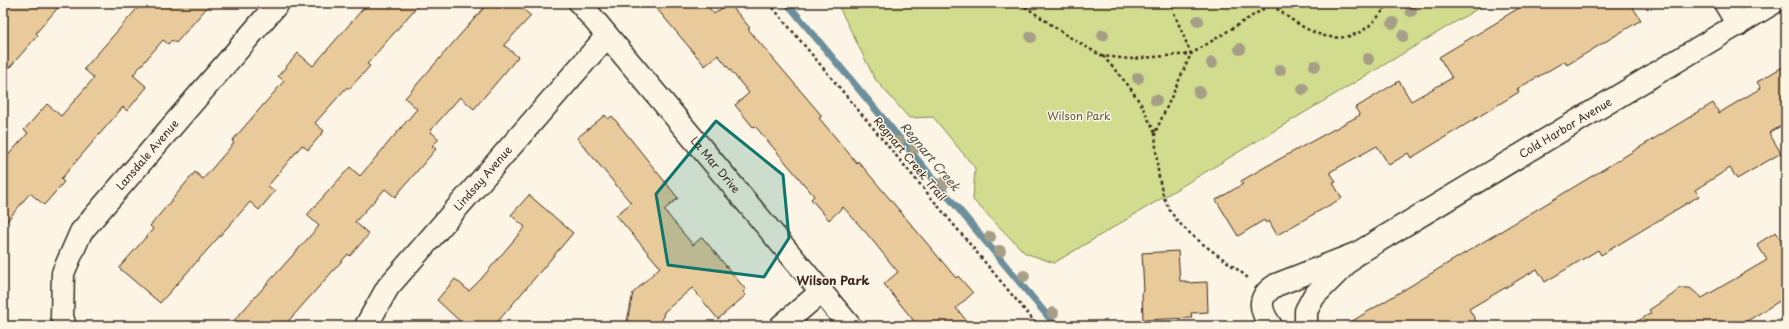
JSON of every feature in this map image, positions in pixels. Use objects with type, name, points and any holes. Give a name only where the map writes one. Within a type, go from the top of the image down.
[{"type":"street","name":"Lansdale Avenue","points":[[65,326],[62,317],[63,273],[81,232],[278,3]]},
{"type":"street","name":"La Mar Drive","points":[[580,3],[850,326]]},
{"type":"street","points":[[1725,3],[1738,25]]},
{"type":"street","name":"Cold Harbor Avenue","points":[[1258,285],[1276,285],[1358,253],[1773,3]]},
{"type":"street","name":"Lindsay Avenue","points":[[366,326],[388,287],[607,36]]},
{"type":"street","name":"Cold Harbor Avenue","points":[[1306,319],[1314,296],[1358,253]]},
{"type":"street","points":[[1258,285],[1263,298],[1261,308],[1264,316],[1271,326]]},
{"type":"street","points":[[781,326],[822,291]]},
{"type":"path","name":"Regnart Creek Trail","points":[[769,3],[1038,326]]},
{"type":"path","points":[[1020,3],[1066,35],[1102,56],[1128,85],[1141,104],[1155,133],[1157,162],[1162,191],[1173,215],[1186,229],[1258,285]]},
{"type":"path","points":[[1155,133],[1191,54],[1170,3]]},
{"type":"path","points":[[1379,3],[1385,9]]},
{"type":"path","points":[[1102,56],[1130,59],[1191,54],[1272,4],[1312,32],[1331,37],[1350,37],[1369,26],[1390,3]]},
{"type":"highlighted area","points":[[716,121],[783,175],[789,238],[764,277],[668,265],[656,194]]},
{"type":"green space","name":"Wilson Park","points":[[839,3],[1487,3],[1054,263],[1025,253],[973,200],[975,168],[933,117],[909,118],[875,79],[839,7],[842,7]]},
{"type":"building","points":[[12,3],[62,3],[36,33],[38,35],[3,75],[3,14]]},
{"type":"building","points":[[142,3],[211,3],[176,43],[172,40],[168,44],[163,40],[133,75],[147,87],[127,111],[123,107],[61,179],[64,182],[44,205],[30,193],[3,226],[3,161],[28,133],[24,130],[47,104],[61,116],[94,78],[84,69]]},
{"type":"building","points":[[368,3],[420,3],[367,64],[370,66],[349,89],[347,87],[315,123],[324,131],[308,150],[302,145],[268,186],[275,191],[259,210],[250,202],[160,303],[119,268],[153,229],[150,226],[195,172],[203,179],[234,143],[232,141],[284,81],[278,76],[298,53],[313,66]]},
{"type":"building","points":[[488,3],[516,3],[531,16],[504,45],[518,57],[474,109],[460,97],[430,131],[439,139],[432,146],[436,149],[395,197],[385,189],[355,222],[369,234],[350,256],[348,254],[284,326],[229,326],[319,226],[307,215],[350,167],[360,176],[417,109],[405,98]]},
{"type":"building","points":[[652,3],[705,3],[714,14],[729,3],[750,28],[748,29],[822,116],[819,118],[857,163],[858,161],[956,278],[958,276],[973,293],[956,308],[971,326],[918,326],[884,284],[898,272],[868,235],[843,207],[829,220],[811,199],[814,196],[755,126],[753,127],[735,105],[749,93],[718,55],[705,66]]},
{"type":"building","points":[[1527,3],[1630,3],[1641,20],[1567,65],[1565,61],[1517,89],[1519,92],[1411,158],[1408,153],[1389,165],[1377,146],[1330,172],[1336,182],[1333,183],[1342,198],[1277,235],[1269,221],[1266,223],[1264,220],[1238,236],[1216,200],[1243,184],[1241,181],[1360,115],[1355,108],[1399,81],[1411,101],[1452,78],[1439,57]]},
{"type":"building","points":[[1786,65],[1786,123],[1769,133],[1781,153],[1737,179],[1730,168],[1695,190],[1699,196],[1601,255],[1598,250],[1545,282],[1537,269],[1469,309],[1479,326],[1344,326],[1713,103],[1719,113],[1761,88],[1757,82]]},
{"type":"building","points":[[605,115],[608,119],[612,116],[678,198],[664,210],[693,245],[702,237],[746,290],[743,292],[746,295],[718,319],[692,288],[664,312],[661,326],[626,326],[633,293],[660,267],[616,215],[631,203],[577,138]]},
{"type":"building","points":[[529,195],[573,233],[494,326],[465,326],[437,300],[455,279],[469,291],[481,279],[525,227],[511,215]]},
{"type":"building","points":[[1776,232],[1786,248],[1786,297],[1739,326],[1630,326],[1651,313],[1649,310],[1680,288],[1690,288],[1702,298],[1767,260],[1757,244]]},
{"type":"building","points":[[1178,251],[1180,281],[1186,281],[1186,283],[1207,282],[1208,312],[1191,313],[1192,318],[1143,320],[1142,291],[1144,291],[1142,253]]},
{"type":"waterway","name":"Regnart Creek","points":[[787,3],[1056,326]]},
{"type":"district","name":"Wilson Park","points":[[833,281]]}]
